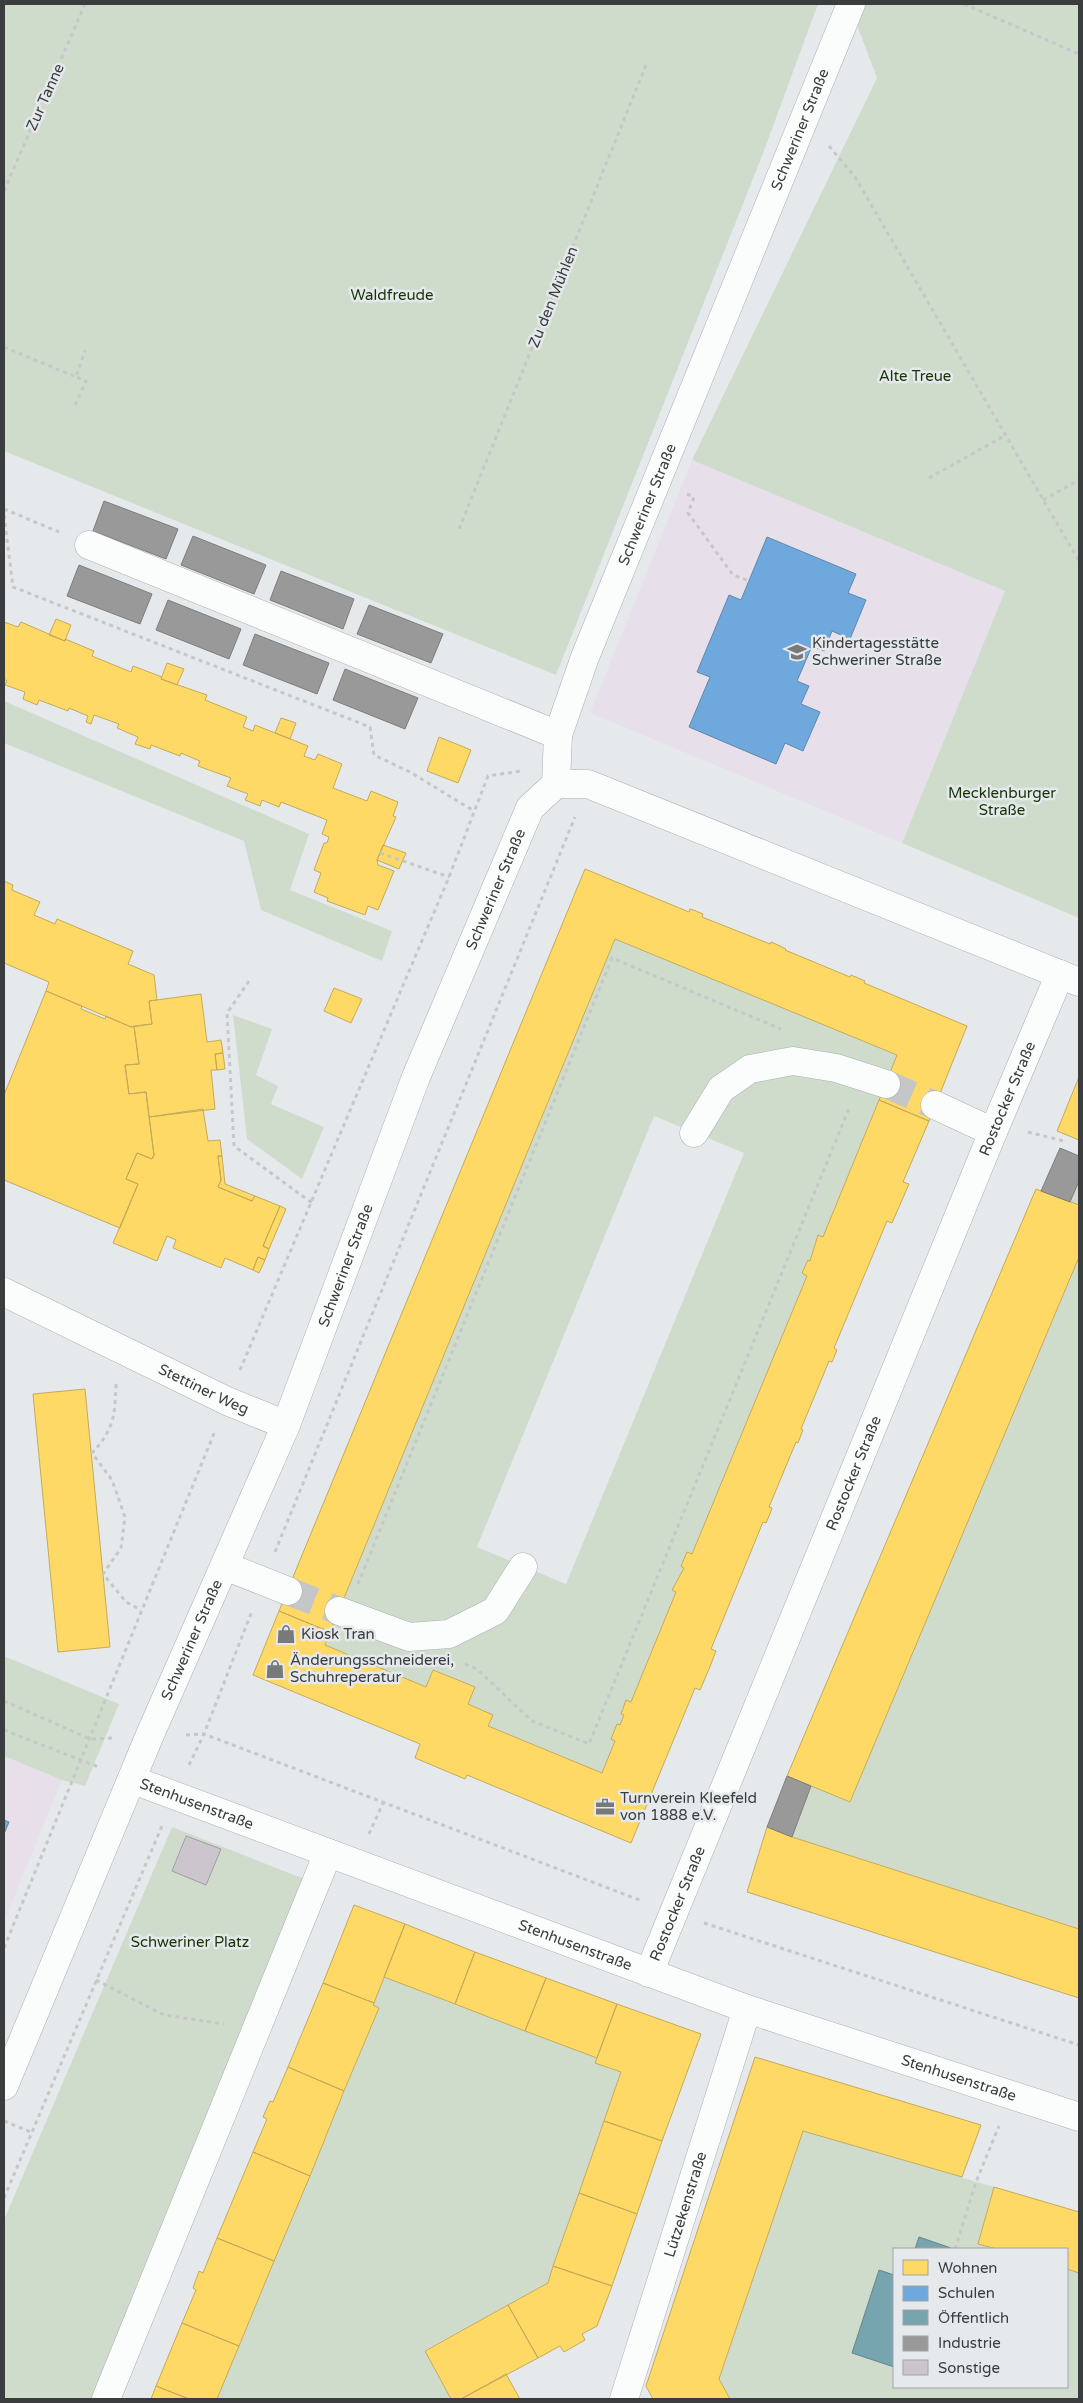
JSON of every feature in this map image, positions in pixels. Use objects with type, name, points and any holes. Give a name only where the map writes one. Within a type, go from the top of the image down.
[{"type":"street","name":"Schweriner Straße","points":[[133,1780],[149,1737],[286,1425],[416,1077],[444,1009],[530,808],[556,784],[558,735],[585,657],[852,4]]},
{"type":"street","points":[[89,545],[558,735]]},
{"type":"street","points":[[556,784],[588,784],[1069,978]]},
{"type":"street","name":"Rostocker Straße","points":[[650,1973],[993,1132],[1069,978]]},
{"type":"street","points":[[694,1133],[721,1089],[750,1069],[793,1061],[836,1068],[886,1084]]},
{"type":"street","points":[[935,1105],[993,1132]]},
{"type":"street","name":"Stettiner Weg","points":[[4,1292],[227,1401],[286,1425]]},
{"type":"street","points":[[225,1566],[276,1586]]},
{"type":"street","points":[[342,1612],[409,1637],[449,1634],[496,1611],[523,1566]]},
{"type":"street","points":[[4,2086],[133,1780]]},
{"type":"street","name":"Stenhusenstraße","points":[[133,1780],[747,2010],[1079,2117]]},
{"type":"street","points":[[106,2399],[328,1853]]},
{"type":"street","name":"Lützekenstraße","points":[[624,2399],[747,2010]]},
{"type":"path","name":"Zur Tanne","points":[[4,191],[86,4]]},
{"type":"path","points":[[964,4],[1079,54]]},
{"type":"path","name":"Zu den Mühlen","points":[[459,529],[624,124],[646,65]]},
{"type":"path","points":[[808,111],[831,148],[855,177],[1079,560]]},
{"type":"path","points":[[4,347],[86,381],[75,405]]},
{"type":"path","points":[[76,377],[85,350]]},
{"type":"path","points":[[929,478],[1006,436]]},
{"type":"path","points":[[1043,500],[1079,480]]},
{"type":"path","points":[[657,481],[694,496],[688,513],[733,575],[749,581]]},
{"type":"path","points":[[4,510],[89,545]]},
{"type":"path","points":[[4,515],[13,587],[370,727],[374,755],[410,772],[474,811]]},
{"type":"path","points":[[4,1948],[227,1401],[449,878],[488,776],[520,771],[556,784]]},
{"type":"path","points":[[4,2198],[175,1796],[276,1586],[588,784]]},
{"type":"path","points":[[380,853],[449,878]]},
{"type":"path","points":[[342,1612],[612,958],[786,1031]]},
{"type":"path","points":[[249,981],[226,1013],[234,1146],[312,1203]]},
{"type":"path","points":[[461,1663],[477,1669],[532,1721],[588,1744],[839,1130]]},
{"type":"path","points":[[122,1351],[116,1380],[116,1412],[107,1437],[92,1453],[112,1480],[125,1517],[121,1548],[103,1574],[126,1602],[141,1610]]},
{"type":"path","points":[[4,1701],[90,1739],[204,1734],[673,1913],[1079,2045]]},
{"type":"path","points":[[4,1730],[133,1780]]},
{"type":"path","points":[[96,1980],[164,2015],[206,2023],[248,2026],[259,2023]]},
{"type":"path","points":[[955,2248],[976,2182],[1012,2096]]},
{"type":"path","points":[[4,2121],[31,2132]]},
{"type":"shaded area","name":"Kindertagesstätte Schweriner Straße","points":[[692,460],[1005,591],[902,843],[590,713]]},
{"type":"shaded area","points":[[4,1756],[62,1780],[4,1922]]},
{"type":"green space","name":"Waldfreude","points":[[4,4],[818,4],[762,156],[556,675],[4,451]]},
{"type":"green space","name":"Alte Treue","points":[[849,4],[1079,4],[1079,918],[902,843],[1005,591],[692,460],[877,78]]},
{"type":"green space","points":[[4,701],[309,834],[290,890],[392,931],[382,961],[261,910],[244,841],[4,743]]},
{"type":"green space","points":[[615,939],[897,1055],[823,1237],[818,1235],[810,1261],[808,1260],[802,1273],[807,1276],[692,1554],[687,1552],[684,1568],[672,1590],[676,1592],[631,1702],[626,1701],[621,1714],[624,1715],[620,1725],[617,1724],[611,1739],[615,1741],[602,1773],[488,1726],[493,1715],[468,1704],[475,1687],[433,1670],[426,1687],[325,1645]],"holes":[[[654,1116],[744,1153],[566,1584],[477,1547]]]},
{"type":"green space","points":[[233,1015],[272,1029],[256,1075],[278,1086],[271,1104],[324,1127],[302,1179],[247,1139]]},
{"type":"green space","points":[[1079,1181],[1079,1205],[1070,1202]]},
{"type":"green space","points":[[1079,1257],[1079,1929],[792,1837],[811,1786],[850,1802]]},
{"type":"green space","points":[[4,1656],[119,1704],[85,1786],[62,1780],[4,1756]]},
{"type":"green space","name":"Schweriner Platz","points":[[172,1827],[307,1880],[99,2399],[4,2399],[4,2220]],"holes":[[[185,1836],[220,1849],[206,1885],[172,1871]]]},
{"type":"green space","points":[[384,1977],[597,2058],[596,2063],[621,2072],[548,2283],[425,2350],[451,2399],[217,2399],[379,2008],[373,2005]]},
{"type":"green space","points":[[803,2131],[994,2187],[978,2244],[993,2248],[893,2248],[893,2388],[1068,2388],[1068,2269],[1079,2273],[1079,2399],[730,2399],[719,2379]]},
{"type":"building: Wohnen","points":[[56,619],[71,625],[65,641],[49,635]]},
{"type":"building: Wohnen","points":[[4,622],[18,627],[21,622],[94,651],[92,656],[131,672],[133,666],[162,677],[161,679],[207,695],[205,700],[247,717],[243,727],[253,731],[255,725],[308,746],[304,756],[315,760],[318,754],[342,764],[333,788],[367,801],[371,791],[398,802],[393,816],[396,817],[377,860],[378,865],[394,871],[378,910],[368,906],[365,915],[327,901],[328,898],[314,892],[321,873],[314,870],[324,843],[327,843],[329,837],[322,834],[327,820],[281,802],[279,807],[262,800],[260,806],[245,800],[248,794],[227,786],[231,778],[198,766],[200,761],[181,753],[180,756],[151,745],[150,749],[135,744],[138,737],[117,728],[119,724],[94,715],[91,724],[86,722],[88,716],[69,708],[68,711],[39,700],[37,705],[23,699],[25,692],[5,685],[7,681],[4,679]]},
{"type":"building: Wohnen","points":[[167,663],[184,669],[177,685],[161,679]]},
{"type":"building: Wohnen","points":[[281,718],[296,723],[290,739],[275,733]]},
{"type":"building: Wohnen","points":[[439,737],[471,750],[458,783],[427,771]]},
{"type":"building: Wohnen","points":[[383,845],[406,853],[399,869],[377,860]]},
{"type":"building: Wohnen","points":[[585,869],[689,912],[690,909],[696,911],[703,914],[702,917],[770,944],[771,942],[785,950],[850,977],[851,975],[865,981],[864,983],[967,1026],[929,1121],[879,1100],[897,1055],[615,939],[330,1632],[279,1611]]},
{"type":"building: Wohnen","points":[[4,881],[13,885],[12,890],[40,902],[34,915],[55,924],[57,919],[133,951],[128,964],[154,975],[157,1000],[149,1001],[152,1024],[131,1027],[46,991],[49,982],[4,963]]},
{"type":"building: Wohnen","points":[[334,988],[362,999],[351,1023],[324,1011]]},
{"type":"building: Wohnen","points":[[46,991],[82,1006],[81,1009],[105,1019],[106,1016],[131,1027],[134,1026],[139,1064],[125,1065],[129,1094],[146,1092],[154,1155],[152,1159],[137,1153],[126,1179],[138,1184],[120,1228],[4,1180],[4,1095]]},
{"type":"building: Wohnen","points":[[201,994],[207,1042],[221,1040],[223,1053],[215,1054],[217,1070],[211,1070],[215,1109],[149,1117],[146,1092],[129,1094],[125,1065],[139,1064],[134,1026],[152,1024],[149,1001]]},
{"type":"building: Wohnen","points":[[223,1053],[225,1069],[217,1070],[215,1054]]},
{"type":"building: Wohnen","points":[[1079,1077],[1079,1140],[1057,1131]]},
{"type":"building: Wohnen","points":[[879,1100],[929,1121],[903,1182],[909,1184],[892,1223],[887,1221],[834,1348],[837,1350],[832,1362],[829,1361],[801,1429],[803,1430],[798,1443],[796,1442],[769,1507],[772,1508],[770,1514],[766,1523],[763,1522],[711,1649],[716,1651],[709,1669],[700,1690],[695,1688],[631,1843],[467,1775],[465,1779],[415,1758],[420,1744],[253,1675],[279,1611],[330,1632],[325,1645],[426,1687],[433,1670],[475,1687],[468,1704],[493,1715],[488,1726],[602,1773],[615,1741],[611,1739],[617,1724],[620,1725],[624,1715],[621,1714],[626,1700],[631,1702],[676,1592],[672,1590],[684,1568],[681,1566],[687,1552],[692,1554],[807,1276],[802,1273],[808,1260],[810,1261],[818,1235],[823,1237]]},
{"type":"building: Wohnen","points":[[203,1109],[208,1141],[220,1140],[222,1156],[218,1156],[221,1180],[218,1187],[252,1201],[255,1196],[280,1206],[263,1246],[269,1249],[265,1260],[258,1257],[253,1270],[225,1258],[221,1268],[173,1248],[176,1240],[167,1236],[157,1261],[113,1243],[138,1184],[126,1179],[137,1153],[152,1159],[154,1155],[149,1117]]},
{"type":"building: Wohnen","points":[[218,1156],[222,1156],[225,1184],[255,1196],[252,1201],[218,1187],[221,1180]]},
{"type":"building: Wohnen","points":[[1036,1189],[1079,1205],[1079,1257],[850,1802],[787,1776]]},
{"type":"building: Wohnen","points":[[280,1206],[286,1209],[269,1249],[263,1246]]},
{"type":"building: Wohnen","points":[[258,1257],[265,1260],[259,1273],[253,1270]]},
{"type":"building: Wohnen","points":[[85,1389],[110,1647],[58,1652],[33,1394]]},
{"type":"building: Wohnen","points":[[767,1827],[792,1837],[1079,1929],[1079,1998],[747,1892]]},
{"type":"building: Wohnen","points":[[354,1905],[405,1924],[374,2003],[323,1983]]},
{"type":"building: Wohnen","points":[[405,1924],[475,1952],[455,2004],[384,1977]]},
{"type":"building: Wohnen","points":[[475,1952],[546,1978],[525,2031],[455,2004]]},
{"type":"building: Wohnen","points":[[546,1978],[617,2004],[597,2058],[525,2031]]},
{"type":"building: Wohnen","points":[[323,1983],[374,2003],[373,2005],[379,2008],[344,2091],[288,2067]]},
{"type":"building: Wohnen","points":[[617,2004],[701,2034],[662,2141],[604,2121],[621,2072],[595,2063]]},
{"type":"building: Wohnen","points":[[755,2057],[981,2125],[962,2177],[803,2131],[719,2379],[730,2399],[653,2399],[646,2386]]},
{"type":"building: Wohnen","points":[[288,2067],[344,2091],[310,2176],[253,2152],[267,2119],[263,2117],[270,2101],[273,2102]]},
{"type":"building: Wohnen","points":[[604,2121],[662,2141],[637,2214],[579,2193]]},
{"type":"building: Wohnen","points":[[253,2152],[310,2176],[274,2261],[217,2238]]},
{"type":"building: Wohnen","points":[[994,2187],[1079,2212],[1079,2273],[1068,2269],[1068,2248],[993,2248],[978,2244]]},
{"type":"building: Wohnen","points":[[579,2193],[637,2214],[612,2286],[553,2266]]},
{"type":"building: Wohnen","points":[[217,2238],[274,2261],[239,2346],[182,2323],[196,2290],[193,2288],[199,2271],[203,2273]]},
{"type":"building: Wohnen","points":[[553,2266],[612,2286],[597,2326],[582,2334],[585,2340],[564,2352],[560,2346],[538,2358],[508,2305],[548,2283]]},
{"type":"building: Wohnen","points":[[508,2305],[538,2358],[461,2399],[451,2399],[425,2351]]},
{"type":"building: Wohnen","points":[[182,2323],[239,2346],[217,2399],[189,2399],[156,2386]]},
{"type":"building: Wohnen","points":[[506,2374],[520,2399],[461,2399]]},
{"type":"building: Wohnen","points":[[156,2386],[189,2399],[151,2399]]},
{"type":"building: Schulen","points":[[767,537],[856,574],[848,593],[866,600],[850,639],[832,631],[824,651],[812,646],[797,681],[809,686],[801,704],[820,712],[803,751],[785,743],[776,764],[689,727],[710,677],[697,672],[729,595],[741,600]]},
{"type":"building: Schulen","points":[[4,1820],[9,1822],[4,1834]]},
{"type":"building: Öffentlich","points":[[919,2237],[951,2248],[915,2248]]},
{"type":"building: Öffentlich","points":[[879,2270],[893,2275],[893,2367],[852,2353]]},
{"type":"building: Industrie","points":[[104,501],[178,529],[166,559],[93,531]]},
{"type":"building: Industrie","points":[[193,536],[266,565],[254,594],[181,565]]},
{"type":"building: Industrie","points":[[79,565],[152,594],[140,624],[67,596]]},
{"type":"building: Industrie","points":[[281,571],[354,599],[343,629],[270,600]]},
{"type":"building: Industrie","points":[[168,600],[241,629],[229,659],[156,630]]},
{"type":"building: Industrie","points":[[369,605],[443,634],[431,663],[357,634]]},
{"type":"building: Industrie","points":[[255,634],[329,663],[317,694],[243,665]]},
{"type":"building: Industrie","points":[[345,669],[418,698],[405,729],[333,700]]},
{"type":"building: Industrie","points":[[1060,1148],[1079,1156],[1079,1181],[1070,1202],[1041,1191]]},
{"type":"building: Industrie","points":[[787,1776],[811,1786],[792,1837],[767,1827]]},
{"type":"building: Sonstige","points":[[186,1836],[221,1849],[206,1885],[172,1871]]},
{"type":"tunnel","points":[[886,1084],[935,1105]]},
{"type":"tunnel","points":[[288,1591],[339,1611]]},
{"type":"place","name":"Kindertagesstätte Schweriner Straße","points":[[797,652]]},
{"type":"place","name":"Kiosk Tran","points":[[286,1634]]},
{"type":"place","name":"Änderungsschneiderei, Schuhreperatur","points":[[275,1669]]},
{"type":"place","name":"Turnverein Kleefeld von 1888 e.V.","points":[[605,1807]]},
{"type":"park label","name":"Mecklenburger Straße","points":[[1002,802]]}]
